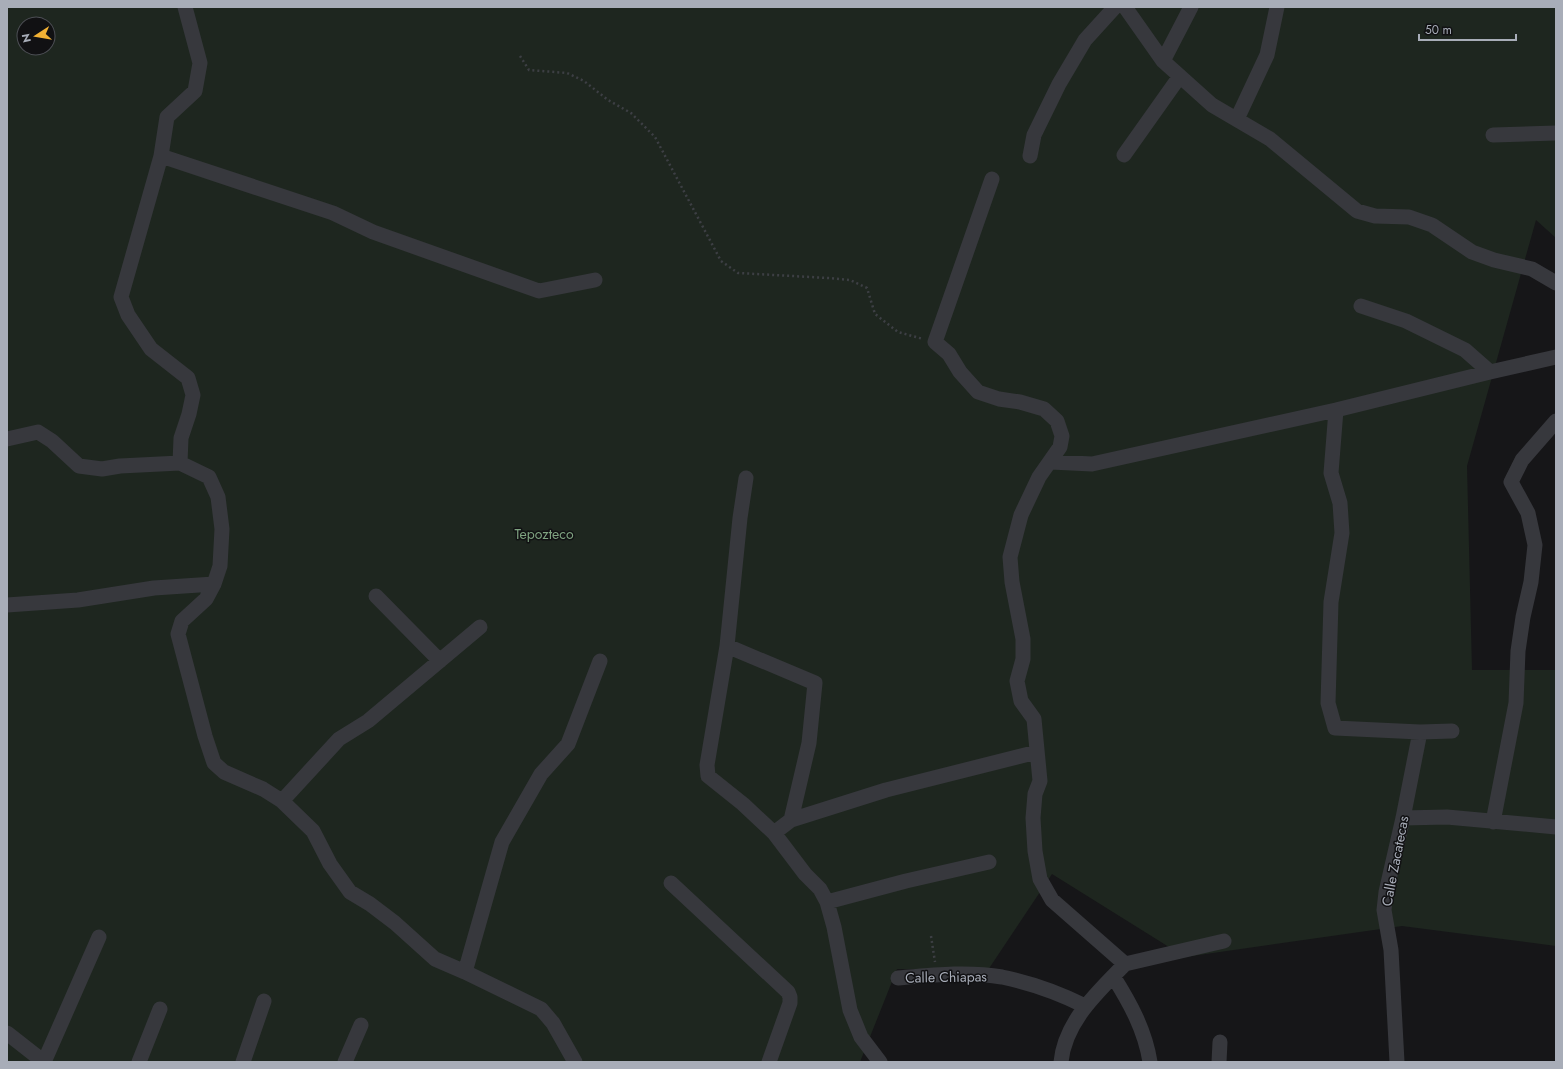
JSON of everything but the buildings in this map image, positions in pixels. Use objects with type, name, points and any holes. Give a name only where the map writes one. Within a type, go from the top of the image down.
[{"type":"street","points":[[180,463],[181,438],[189,414],[193,395],[188,378],[151,349],[128,315],[120,297],[161,156],[168,117],[194,91],[200,63],[185,7]]},
{"type":"street","points":[[1030,156],[1034,135],[1059,84],[1085,40],[1115,7]]},
{"type":"street","points":[[1124,7],[1163,61],[1212,105],[1270,139],[1357,211],[1375,216],[1410,217],[1432,225],[1472,252],[1494,260],[1532,269],[1556,283]]},
{"type":"street","points":[[1163,61],[1191,7]]},
{"type":"street","points":[[1237,120],[1267,55],[1278,7]]},
{"type":"street","points":[[1124,155],[1180,76]]},
{"type":"street","points":[[1493,135],[1556,133]]},
{"type":"street","points":[[161,156],[333,213],[373,232],[539,291],[595,280]]},
{"type":"street","points":[[992,180],[935,342],[949,354],[960,372],[978,392],[1020,402],[1044,410],[1057,421],[1062,436],[1060,447],[1051,462],[1039,477],[1021,515],[1010,557],[1012,582],[1023,639],[1023,659],[1017,681],[1021,701],[1034,719],[1040,781],[1035,794],[1035,851],[1040,880],[1052,900],[1125,964]]},
{"type":"street","points":[[1360,306],[1406,321],[1465,350],[1490,372]]},
{"type":"street","points":[[1051,462],[1092,464],[1336,410],[1556,357]]},
{"type":"street","points":[[1336,410],[1331,473],[1340,503],[1342,533],[1331,602],[1328,703],[1335,728],[1420,732],[1452,730]]},
{"type":"street","points":[[1493,822],[1516,703],[1518,652],[1523,617],[1531,582],[1535,545],[1528,513],[1511,482],[1522,460],[1556,422]]},
{"type":"street","points":[[7,439],[38,432],[52,441],[79,466],[102,469],[120,466],[180,463],[209,477],[218,497],[222,529],[220,566],[214,584],[206,599],[182,621],[178,634],[205,736],[214,763],[224,772],[262,789],[282,801],[313,831],[330,864],[350,892],[370,904],[395,923],[435,959],[542,1009],[553,1023],[575,1062]]},
{"type":"street","points":[[746,478],[740,518],[727,646],[706,765],[708,776],[743,804],[774,833],[805,874],[820,889],[827,902],[834,927],[850,1010],[860,1037],[880,1062]]},
{"type":"street","points":[[7,605],[78,600],[154,588],[214,584]]},
{"type":"street","points":[[376,596],[440,661]]},
{"type":"street","points":[[282,801],[338,740],[368,721],[480,627]]},
{"type":"street","points":[[727,646],[815,683],[809,743],[791,820]]},
{"type":"street","points":[[465,972],[502,842],[541,774],[568,744],[600,661]]},
{"type":"street","name":"Calle Zacatecas","points":[[1397,1062],[1391,950],[1384,910],[1386,892],[1403,818],[1420,732]]},
{"type":"street","points":[[774,833],[791,820],[886,790],[1037,752]]},
{"type":"street","points":[[1403,818],[1448,817],[1556,827]]},
{"type":"street","points":[[827,902],[906,881],[988,862]]},
{"type":"street","points":[[671,883],[788,992],[790,1002],[769,1062]]},
{"type":"street","points":[[7,1033],[44,1062],[99,937]]},
{"type":"street","points":[[1060,1062],[1061,1054],[1073,1024],[1085,1006],[1125,964],[1224,942]]},
{"type":"street","name":"Calle Chiapas","points":[[898,978],[970,974],[1001,977],[1040,987],[1065,996],[1085,1006]]},
{"type":"street","points":[[1113,976],[1142,1029],[1150,1062]]},
{"type":"street","points":[[243,1062],[264,1002]]},
{"type":"street","points":[[139,1062],[160,1009]]},
{"type":"street","points":[[345,1062],[360,1025]]},
{"type":"street","points":[[1219,1062],[1220,1042]]},
{"type":"path","points":[[520,56],[529,70],[567,73],[584,81],[608,100],[631,113],[655,137],[721,261],[738,273],[850,280],[867,288],[875,314],[898,332],[935,342]]},
{"type":"path","points":[[931,936],[936,975]]},
{"type":"green space","name":"Tepozteco","points":[[7,7],[1556,7],[1556,238],[1536,220],[1467,466],[1472,670],[1556,670],[1556,946],[1402,926],[1185,957],[1052,874],[988,970],[897,969],[860,1062],[7,1062]]}]
